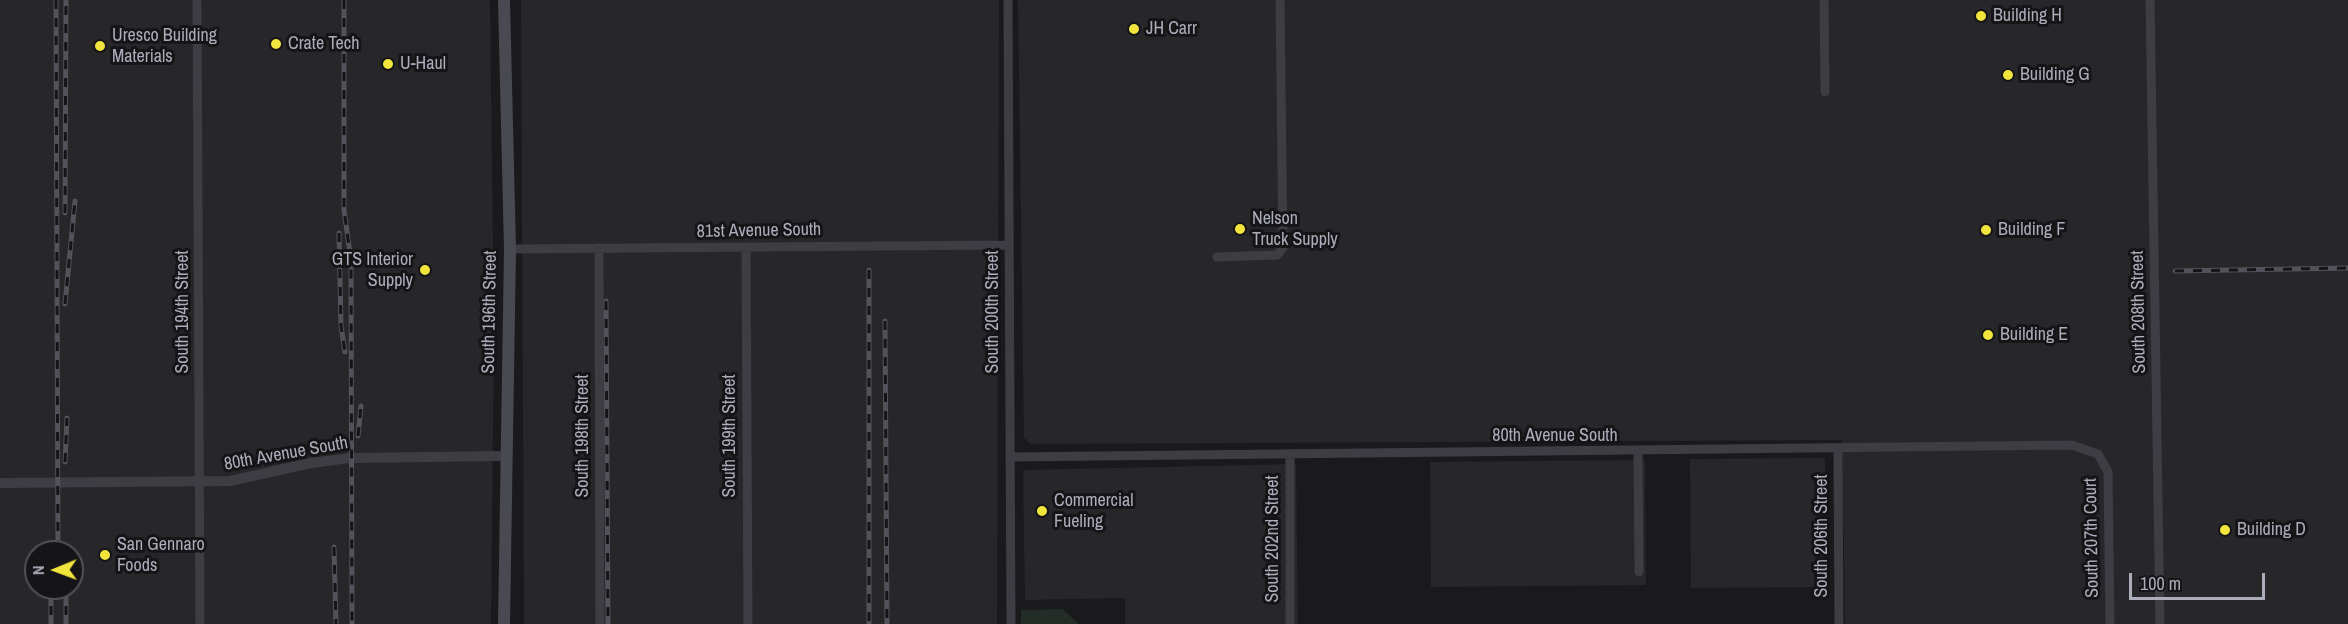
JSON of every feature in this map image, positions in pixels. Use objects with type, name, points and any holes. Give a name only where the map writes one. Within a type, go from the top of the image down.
[{"type":"main road","name":"South 196th Street","points":[[504,0],[510,249],[504,624]]},
{"type":"street","name":"South 194th Street","points":[[197,0],[200,624]]},
{"type":"street","name":"South 200th Street","points":[[1008,0],[1011,624]]},
{"type":"street","points":[[1217,257],[1277,255],[1283,248],[1280,0]]},
{"type":"street","points":[[1824,0],[1825,92]]},
{"type":"street","name":"South 208th Street","points":[[2150,0],[2160,624]]},
{"type":"street","name":"81st Avenue South","points":[[510,249],[1009,246]]},
{"type":"street","name":"South 199th Street","points":[[746,247],[748,624]]},
{"type":"street","name":"South 198th Street","points":[[599,248],[600,624]]},
{"type":"street","name":"80th Avenue South","points":[[1010,457],[1638,452],[2072,445],[2098,454]]},
{"type":"street","name":"South 206th Street","points":[[1838,448],[1839,624]]},
{"type":"street","points":[[1638,452],[1639,572]]},
{"type":"street","name":"South 202nd Street","points":[[1290,454],[1290,624]]},
{"type":"street","name":"South 207th Court","points":[[2098,454],[2108,472],[2110,624]]},
{"type":"street","name":"80th Avenue South","points":[[0,483],[199,483],[255,478],[293,467],[350,458],[505,456]]},
{"type":"shaded area","points":[[0,0],[490,0],[494,328],[491,624],[0,624]]},
{"type":"shaded area","points":[[521,0],[999,0],[997,624],[524,624]]},
{"type":"shaded area","points":[[1018,0],[2348,0],[2348,624],[1845,624],[1842,440],[1031,444],[1024,438]]},
{"type":"shaded area","points":[[1825,458],[1826,587],[1691,588],[1690,459]]},
{"type":"shaded area","points":[[1645,460],[1646,585],[1431,587],[1430,462]]},
{"type":"shaded area","points":[[1296,464],[1298,624],[1125,624],[1125,598],[1025,600],[1023,474],[1025,470]]},
{"type":"shaded area","points":[[1062,609],[1079,624],[1021,624],[1021,610]]},
{"type":"railway","points":[[56,0],[58,540]]},
{"type":"railway","points":[[65,213],[66,0]]},
{"type":"railway","points":[[344,0],[344,210],[351,260],[352,624]]},
{"type":"railway","points":[[65,304],[75,201]]},
{"type":"railway","points":[[339,233],[341,326],[345,352]]},
{"type":"railway","points":[[2175,271],[2348,268]]},
{"type":"railway","points":[[869,270],[869,624]]},
{"type":"railway","points":[[606,301],[608,624]]},
{"type":"railway","points":[[885,321],[887,624]]},
{"type":"railway","points":[[358,436],[361,406]]},
{"type":"railway","points":[[65,462],[67,418]]},
{"type":"railway","points":[[334,547],[336,624]]},
{"type":"railway","points":[[51,600],[51,624]]},
{"type":"railway","points":[[66,600],[66,624]]},
{"type":"place","name":"Building H","points":[[1981,16]]},
{"type":"place","name":"JH Carr","points":[[1134,29]]},
{"type":"place","name":"Crate Tech","points":[[276,44]]},
{"type":"place","name":"Uresco Building Materials","points":[[100,46]]},
{"type":"place","name":"U-Haul","points":[[388,64]]},
{"type":"place","name":"Building G","points":[[2008,75]]},
{"type":"place","name":"Nelson Truck Supply","points":[[1240,229]]},
{"type":"place","name":"Building F","points":[[1986,230]]},
{"type":"place","name":"GTS Interior Supply","points":[[425,270]]},
{"type":"place","name":"Building E","points":[[1988,335]]},
{"type":"place","name":"Commercial Fueling","points":[[1042,511]]},
{"type":"place","name":"Building D","points":[[2225,530]]},
{"type":"place","name":"San Gennaro Foods","points":[[105,555]]}]
